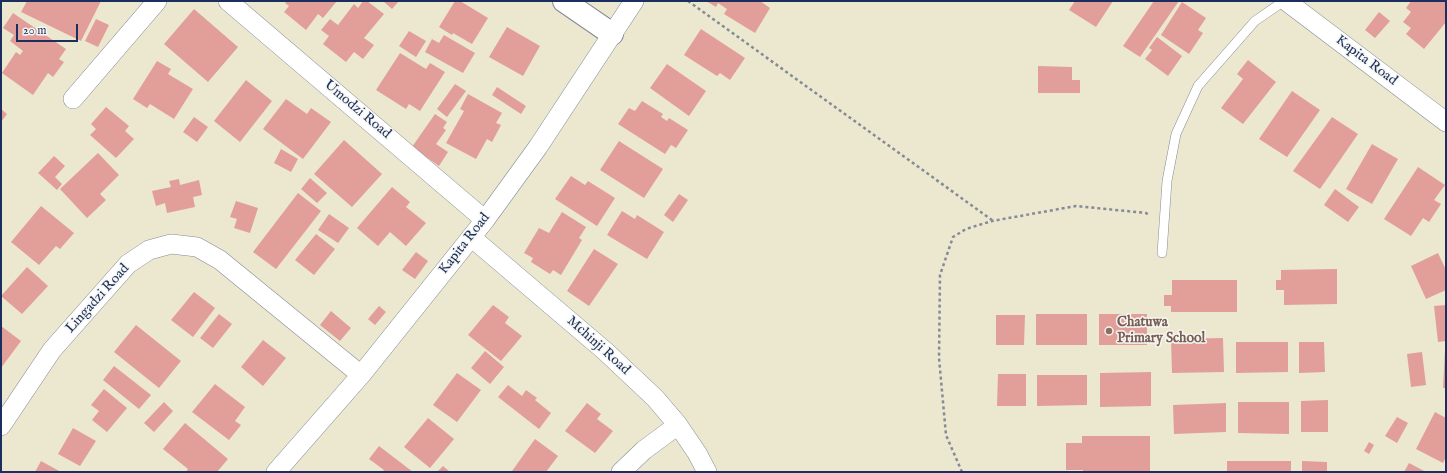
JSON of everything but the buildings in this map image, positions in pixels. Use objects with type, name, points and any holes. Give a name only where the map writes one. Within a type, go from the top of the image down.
[{"type":"street","points":[[73,99],[157,1]]},
{"type":"street","name":"Umodzi Road","points":[[228,1],[485,220]]},
{"type":"street","points":[[564,1],[612,34]]},
{"type":"street","name":"Kapita Road","points":[[276,472],[361,375],[485,220],[538,147],[634,1]]},
{"type":"street","name":"Kapita Road","points":[[1285,1],[1306,7],[1446,122]]},
{"type":"street","name":"Mchinji Road","points":[[471,237],[605,351],[655,398],[678,425],[697,453],[707,472]]},
{"type":"street","name":"Lingadzi Road","points":[[1,426],[52,350],[128,264],[149,250],[171,244],[197,248],[220,260],[361,375]]},
{"type":"street","points":[[621,472],[644,450],[678,425]]},
{"type":"lane","points":[[1162,253],[1167,181],[1176,134],[1198,86],[1254,21],[1285,1]]},
{"type":"path","points":[[688,1],[992,221]]},
{"type":"path","points":[[962,472],[946,435],[939,358],[940,275],[953,238],[966,229],[992,221],[1076,206],[1146,213],[1163,228]]},
{"type":"place","name":"Chatuwa Primary School","points":[[1109,331]]}]
